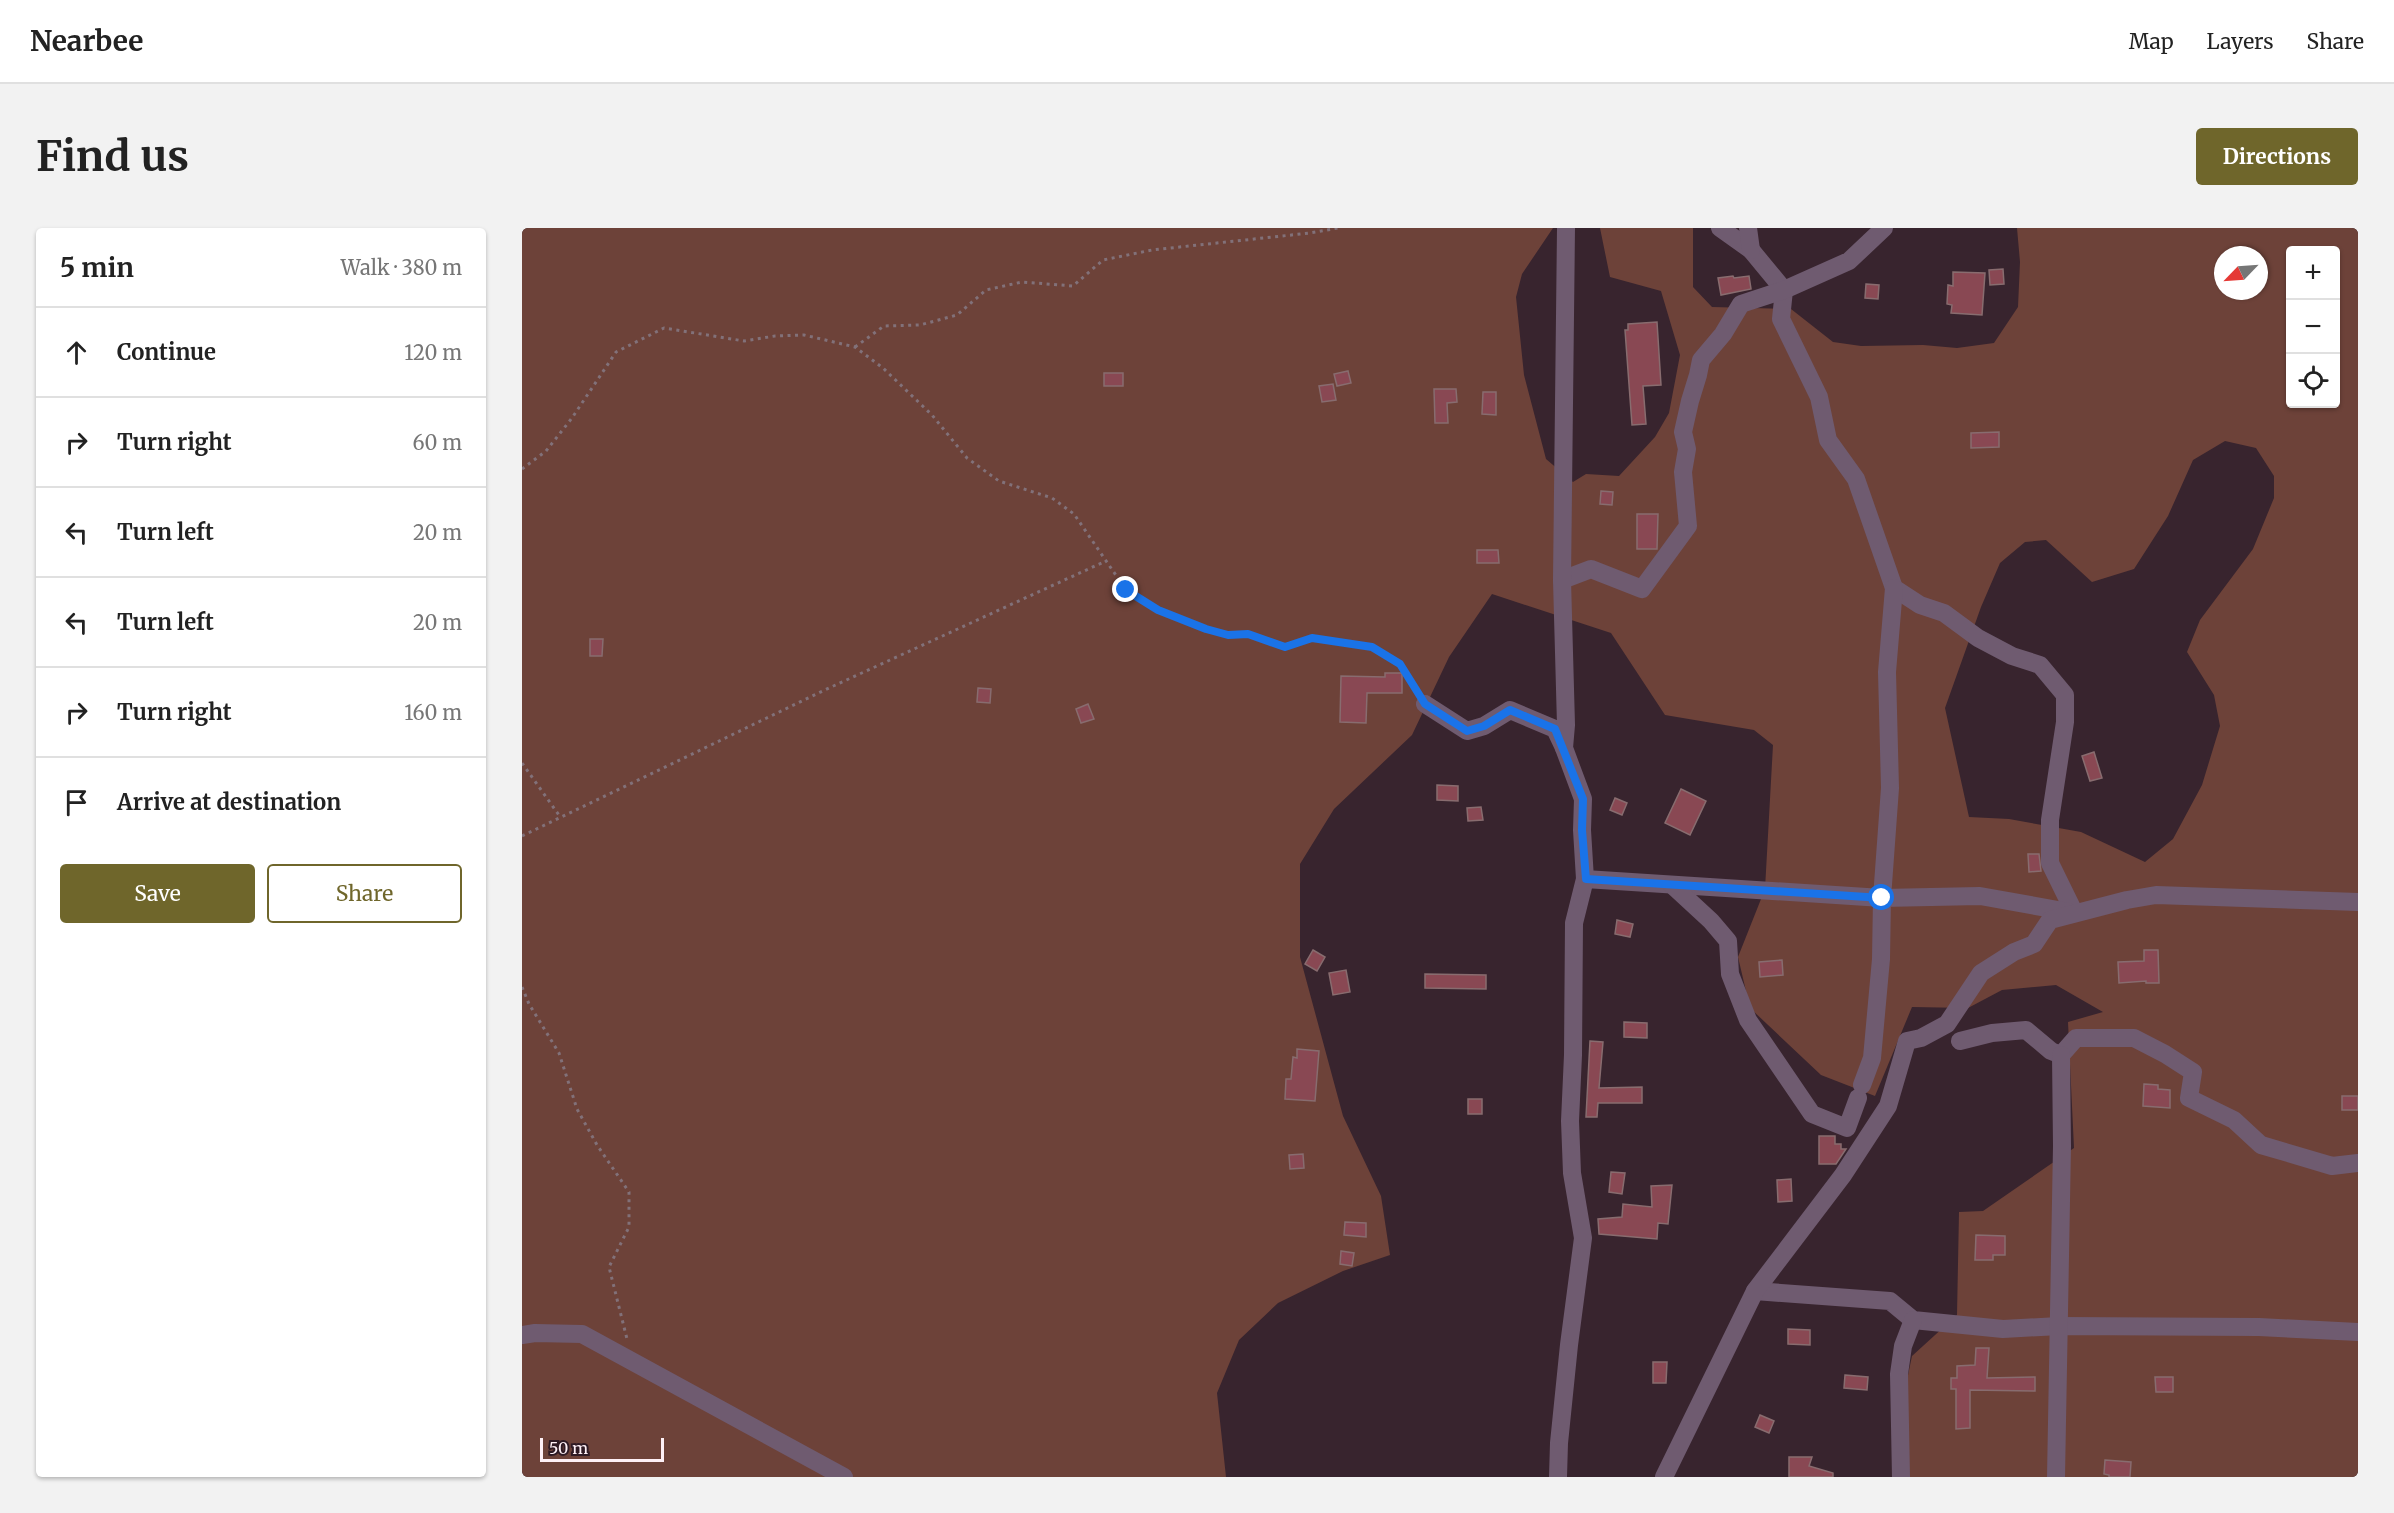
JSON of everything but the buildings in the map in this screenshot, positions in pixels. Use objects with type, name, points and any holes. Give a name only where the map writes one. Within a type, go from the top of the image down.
[{"type":"street","points":[[1564,748],[1566,725],[1562,580],[1566,228]]},
{"type":"street","points":[[1671,885],[1711,921],[1728,941],[1730,974],[1748,1020],[1812,1114],[1847,1128],[1872,1058],[1881,959],[1882,898],[1890,788],[1887,672],[1894,588],[1856,479],[1828,440],[1819,397],[1781,319],[1784,290],[1751,250],[1720,228]]},
{"type":"street","points":[[1748,228],[1751,250]]},
{"type":"street","points":[[1562,580],[1590,568],[1642,588],[1688,526],[1683,472],[1687,449],[1683,432],[1701,360],[1723,334],[1741,304],[1784,290],[1848,261],[1884,228]]},
{"type":"street","points":[[1894,588],[1920,605],[1944,613],[1978,638],[2012,656],[2040,666],[2065,695],[2065,722],[2050,820],[2050,863],[2074,912]]},
{"type":"street","points":[[1425,704],[1467,731],[1484,726],[1510,710],[1555,729],[1583,799],[1582,830],[1586,879],[1574,923],[1570,1121],[1572,1173],[1583,1238],[1569,1345],[1559,1443],[1558,1477]]},
{"type":"street","points":[[1586,879],[1882,898],[1980,896],[2074,912]]},
{"type":"street","points":[[1664,1477],[1755,1291],[1843,1175],[1887,1106],[1907,1041],[1921,1038],[1947,1024],[1981,973],[2014,952],[2034,944],[2050,920],[2127,900],[2156,896],[2358,902]]},
{"type":"street","points":[[1960,1041],[1992,1033],[2026,1030],[2051,1051],[2061,1055]]},
{"type":"street","points":[[2056,1477],[2062,1146],[2061,1055],[2076,1038],[2134,1038],[2193,1072],[2188,1098],[2234,1120],[2262,1145],[2332,1166],[2358,1163]]},
{"type":"street","points":[[1755,1291],[1890,1301],[1914,1320],[2003,1329],[2059,1326],[2259,1327],[2358,1332]]},
{"type":"street","points":[[1901,1477],[1899,1374],[1903,1346],[1914,1320]]},
{"type":"street","points":[[522,1335],[582,1334],[844,1477]]},
{"type":"path","points":[[855,347],[884,326],[920,325],[957,315],[986,290],[1022,282],[1073,286],[1103,260],[1152,250],[1338,228]]},
{"type":"path","points":[[522,468],[546,452],[573,418],[616,352],[664,328],[744,341],[775,336],[804,335],[855,347],[883,368],[932,415],[967,458],[999,481],[1052,498],[1074,514],[1126,590],[1158,610],[1228,635],[1248,634],[1285,647],[1312,638],[1372,647],[1400,664],[1425,704]]},
{"type":"path","points":[[522,836],[829,688],[1106,561]]},
{"type":"path","points":[[522,763],[561,818]]},
{"type":"path","points":[[522,987],[529,1004],[559,1053],[577,1109],[597,1145],[629,1192],[629,1227],[609,1268],[633,1361]]},
{"type":"shaded area","points":[[522,228],[1553,228],[1522,274],[1516,297],[1524,375],[1546,459],[1573,482],[1586,474],[1619,476],[1655,437],[1669,413],[1680,355],[1661,291],[1610,277],[1600,228],[1693,228],[1693,287],[1712,307],[1791,309],[1833,342],[1861,346],[1923,345],[1957,348],[1994,343],[2018,307],[2020,262],[2017,228],[2358,228],[2358,1477],[1907,1477],[1903,1399],[1912,1356],[1957,1315],[1959,1212],[1983,1211],[2074,1148],[2068,1022],[2103,1012],[2056,985],[2002,990],[1968,1008],[1912,1007],[1875,1096],[1821,1075],[1750,1008],[1738,957],[1765,889],[1773,745],[1754,730],[1665,715],[1611,633],[1492,594],[1449,657],[1412,735],[1334,809],[1300,864],[1300,957],[1343,1116],[1381,1196],[1390,1255],[1343,1271],[1278,1303],[1239,1340],[1217,1393],[1226,1477],[522,1477]],"holes":[[[2225,441],[2256,448],[2274,476],[2274,498],[2253,549],[2200,620],[2187,652],[2214,695],[2220,726],[2202,785],[2173,839],[2145,862],[2081,832],[2009,819],[1969,817],[1945,708],[1981,607],[2000,563],[2025,542],[2046,540],[2092,582],[2134,569],[2168,516],[2193,460]]]},
{"type":"route","points":[[1126,590],[1158,610],[1228,635],[1248,634],[1285,647],[1312,638],[1372,647],[1400,664],[1425,704],[1467,731],[1484,726],[1510,710],[1544,722],[1555,729],[1583,799],[1582,830],[1586,879],[1882,898]]}]
